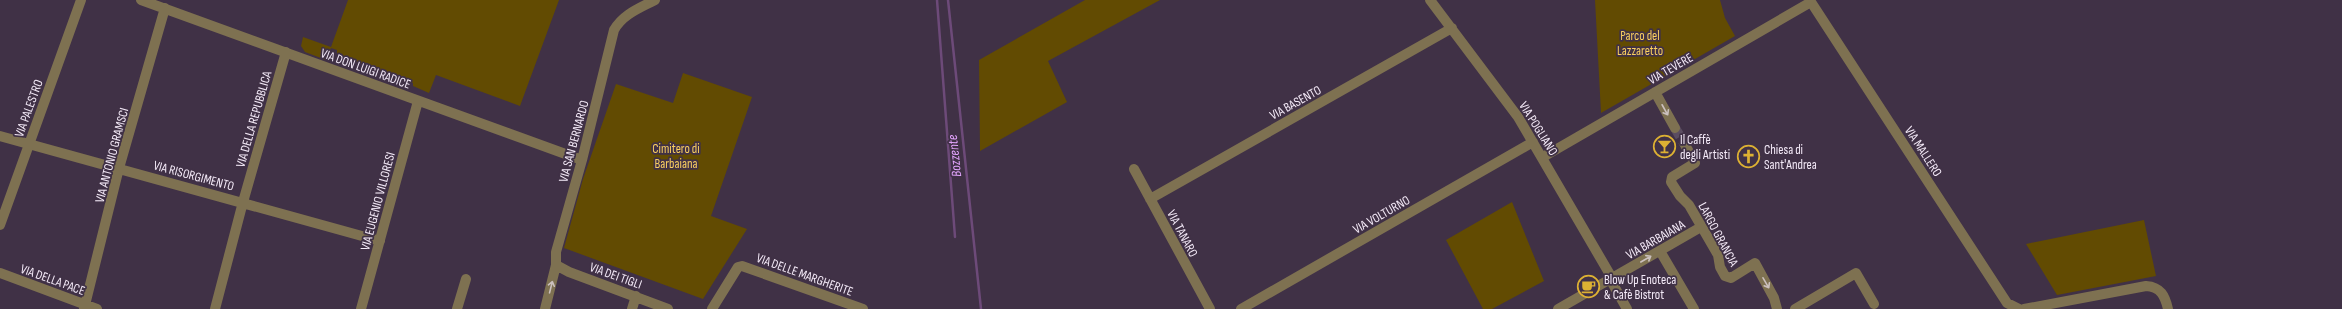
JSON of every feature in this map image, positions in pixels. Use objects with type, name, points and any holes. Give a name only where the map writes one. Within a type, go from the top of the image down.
[{"type":"street","name":"VIA PALESTRO","points":[[0,225],[81,0]]},
{"type":"street","name":"VIA DON LUIGI RADICE","points":[[141,0],[582,160]]},
{"type":"street","name":"VIA SAN BERNARDO","points":[[545,309],[556,265],[556,252],[582,160],[614,30],[619,22],[626,16],[655,0]]},
{"type":"street","name":"VIA POGLIANO","points":[[1430,0],[1511,105],[1543,158],[1627,309]]},
{"type":"street","name":"VIA TEVERE","points":[[1543,158],[1811,2]]},
{"type":"street","name":"VIA MALLERO","points":[[1811,2],[2007,303],[2019,309]]},
{"type":"street","name":"VIA ANTONIO GRAMSCI","points":[[84,307],[120,168],[166,8]]},
{"type":"street","name":"VIA BASENTO","points":[[1150,199],[1452,28]]},
{"type":"street","name":"VIA DELLA REPUBBLICA","points":[[215,309],[242,202],[286,52]]},
{"type":"street","points":[[1655,92],[1675,128]]},
{"type":"street","name":"VIA EUGENIO VILLORESI","points":[[361,309],[418,101]]},
{"type":"street","name":"VIA RISORGIMENTO","points":[[0,136],[380,241]]},
{"type":"street","name":"VIA VOLTURNO","points":[[1241,309],[1533,142]]},
{"type":"street","name":"LARGO GRANCIA","points":[[1684,143],[1695,163],[1672,177],[1671,182],[1718,255],[1720,267],[1725,276],[1731,278],[1755,263],[1774,298],[1777,309]]},
{"type":"street","name":"VIA TANARO","points":[[1134,169],[1210,309]]},
{"type":"street","name":"VIA BARBAIANA","points":[[1558,309],[1701,227]]},
{"type":"street","points":[[1660,251],[1694,309]]},
{"type":"street","name":"VIA DEI TIGLI","points":[[556,265],[569,272],[668,309]]},
{"type":"street","name":"VIA DELLE MARGHERITE","points":[[712,309],[738,267],[742,266],[863,309]]},
{"type":"street","points":[[1795,309],[1856,273],[1874,304]]},
{"type":"street","name":"VIA DELLA PACE","points":[[0,274],[84,307],[97,309]]},
{"type":"street","points":[[457,309],[466,279]]},
{"type":"street","points":[[2024,309],[2146,286],[2153,287],[2163,294],[2168,309]]},
{"type":"street","points":[[632,309],[636,296]]},
{"type":"green space","points":[[348,0],[559,0],[520,106],[436,75],[429,93],[413,86],[413,83],[337,55],[337,50],[331,48],[326,60],[305,52],[301,46],[303,37],[331,47]]},
{"type":"green space","points":[[1085,0],[1160,0],[1048,61],[1067,102],[980,151],[979,60]]},
{"type":"green space","name":"Parco del Lazzaretto","points":[[1595,0],[1720,0],[1725,18],[1735,36],[1601,113]]},
{"type":"green space","name":"Cimitero di Barbaiana","points":[[683,73],[752,97],[711,216],[747,229],[703,299],[564,248],[583,179],[616,84],[673,103]]},
{"type":"green space","points":[[1512,202],[1544,281],[1492,309],[1483,309],[1446,240]]},
{"type":"green space","points":[[2144,220],[2156,276],[2057,295],[2026,244]]},
{"type":"waterway","name":"Bozzente","points":[[937,0],[955,237]]},
{"type":"waterway","name":"Bozzente","points":[[948,0],[981,309]]},
{"type":"tunnel","points":[[1675,128],[1684,143]]},
{"type":"place","name":"Il Caffè degli Artisti","points":[[1665,146]]},
{"type":"place","name":"Chiesa di Sant'Andrea","points":[[1749,156]]},
{"type":"place","name":"Blow Up Enoteca & Cafè Bistrot","points":[[1588,286]]}]
